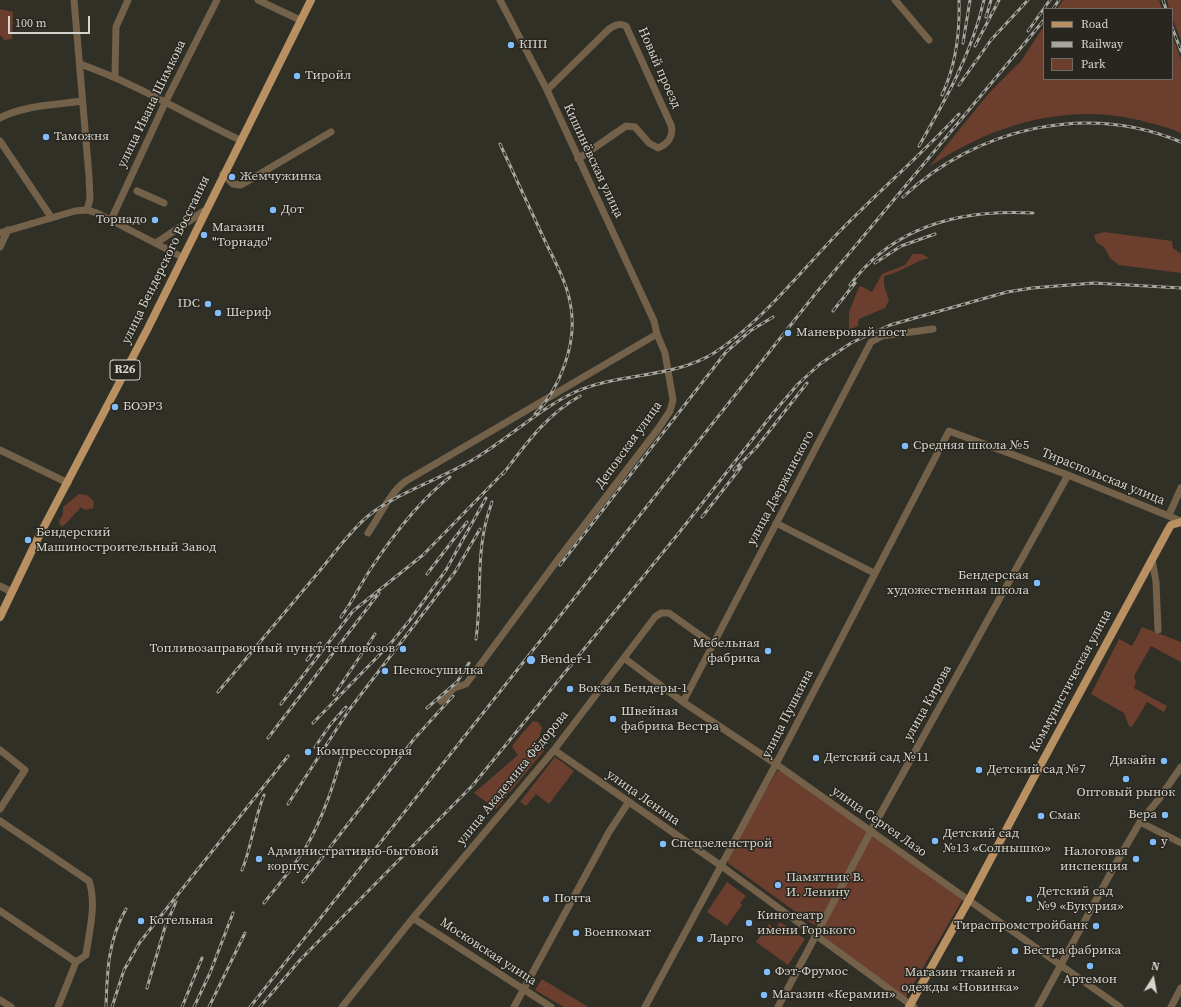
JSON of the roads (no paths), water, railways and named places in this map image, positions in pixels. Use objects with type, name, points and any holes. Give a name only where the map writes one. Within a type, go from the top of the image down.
[{"type":"main road","name":"улица Бендерского Восстания","points":[[0,617],[39,537],[154,315],[204,211],[311,0]]},
{"type":"main road","name":"Коммунистическая улица","points":[[911,1006],[1152,559],[1171,525],[1181,521]]},
{"type":"street","points":[[74,0],[89,176],[90,199],[87,210]]},
{"type":"street","points":[[115,76],[116,27],[128,0]]},
{"type":"street","name":"улица Ивана Шимкова","points":[[111,220],[165,103],[217,0]]},
{"type":"street","points":[[258,0],[300,20]]},
{"type":"street","name":"Кишинёвская улица","points":[[500,0],[547,90],[654,321],[657,334]]},
{"type":"street","points":[[895,0],[929,40]]},
{"type":"street","name":"Новый проезд","points":[[547,90],[609,29],[616,25],[622,24],[626,26],[671,125],[672,131],[669,140],[658,148],[649,143],[635,127],[626,126],[578,159]]},
{"type":"street","points":[[80,64],[115,76],[165,103],[240,140]]},
{"type":"street","points":[[0,118],[9,113],[33,108],[82,101]]},
{"type":"street","points":[[223,174],[233,184],[241,185],[331,132]]},
{"type":"street","points":[[0,141],[51,217]]},
{"type":"street","points":[[137,191],[164,202]]},
{"type":"street","points":[[0,233],[51,217],[87,210],[111,220],[182,256]]},
{"type":"street","points":[[156,243],[204,211]]},
{"type":"street","points":[[0,247],[8,230]]},
{"type":"street","name":"улица Дзержинского","points":[[683,702],[871,342],[882,336],[933,329]]},
{"type":"street","points":[[368,533],[394,492],[406,481],[657,334]]},
{"type":"street","name":"Деповская улица","points":[[441,700],[454,688],[466,684],[670,411],[673,400],[665,354],[657,334]]},
{"type":"street","name":"Тираспольская улица","points":[[949,431],[1068,475],[1181,521]]},
{"type":"street","name":"улица Пушкина","points":[[645,1007],[720,865],[776,764],[949,431]]},
{"type":"street","points":[[0,450],[68,483]]},
{"type":"street","name":"улица Кирова","points":[[778,1007],[871,831],[1068,475]]},
{"type":"street","points":[[1169,516],[1181,488]]},
{"type":"street","points":[[776,523],[874,573]]},
{"type":"street","points":[[1152,559],[1156,582],[1158,630]]},
{"type":"street","points":[[0,586],[12,592]]},
{"type":"street","name":"улица Академика Фёдорова","points":[[342,1007],[413,918],[554,750],[655,617],[661,613],[673,615],[714,645]]},
{"type":"street","name":"улица Сергея Лазо","points":[[624,658],[683,702],[776,764],[1120,1007]]},
{"type":"street","points":[[0,750],[25,770],[0,809]]},
{"type":"street","name":"улица Ленина","points":[[554,750],[628,803],[720,865],[911,1006]]},
{"type":"street","points":[[1038,1007],[1140,822],[1159,799],[1181,766]]},
{"type":"street","points":[[514,1007],[609,832],[628,803]]},
{"type":"street","points":[[0,821],[88,882],[91,887],[92,914],[86,955],[76,962],[58,1007]]},
{"type":"street","points":[[1140,822],[1181,843]]},
{"type":"street","points":[[0,911],[76,962]]},
{"type":"street","name":"Московская улица","points":[[413,918],[551,1007]]},
{"type":"street","points":[[1171,1007],[1181,988]]},
{"type":"street","points":[[0,1000],[11,1007]]},
{"type":"railway","points":[[942,95],[951,72],[956,49],[959,25],[959,0]]},
{"type":"railway","points":[[963,43],[970,0]]},
{"type":"railway","points":[[919,146],[957,75],[973,39],[984,0]]},
{"type":"railway","points":[[986,17],[991,0]]},
{"type":"railway","points":[[975,46],[999,0]]},
{"type":"railway","points":[[959,85],[991,40],[1028,0]]},
{"type":"railway","points":[[1044,8],[1050,0]]},
{"type":"railway","points":[[1054,8],[1059,0]]},
{"type":"railway","points":[[1163,0],[1166,8]]},
{"type":"railway","points":[[1028,31],[1043,10]]},
{"type":"railway","points":[[250,1007],[816,293],[1043,21]]},
{"type":"railway","points":[[1173,30],[1181,51]]},
{"type":"railway","points":[[218,692],[348,536],[368,516],[394,499],[466,464],[550,406],[575,392],[610,381],[681,367],[714,353],[731,341],[764,312],[839,232],[959,114]]},
{"type":"railway","points":[[903,197],[932,173],[964,154],[998,139],[1034,129],[1071,124],[1108,124],[1145,130],[1181,142]]},
{"type":"railway","points":[[500,144],[561,273],[571,308],[571,336],[565,365],[552,392],[535,414]]},
{"type":"railway","points":[[850,285],[868,265],[887,248],[908,235],[931,225],[955,218],[980,214],[1006,212],[1033,213]]},
{"type":"railway","points":[[875,263],[901,246],[935,234]]},
{"type":"railway","points":[[833,311],[855,283]]},
{"type":"railway","points":[[260,1007],[300,960],[473,785],[678,534],[774,412],[798,384],[820,364],[851,343],[890,325],[1007,292],[1032,288],[1094,283],[1181,288]]},
{"type":"railway","points":[[560,565],[726,352],[750,331],[773,317]]},
{"type":"railway","points":[[734,470],[756,448],[807,383]]},
{"type":"railway","points":[[503,474],[537,431],[568,403],[580,396]]},
{"type":"railway","points":[[702,517],[741,467]]},
{"type":"railway","points":[[281,704],[353,611],[423,555],[506,470]]},
{"type":"railway","points":[[341,617],[364,579],[398,531],[428,496],[450,477]]},
{"type":"railway","points":[[313,723],[391,643],[410,620],[446,570],[486,498]]},
{"type":"railway","points":[[476,639],[481,554],[486,520],[492,502]]},
{"type":"railway","points":[[427,574],[467,522]]},
{"type":"railway","points":[[288,804],[349,710],[455,572],[480,529]]},
{"type":"railway","points":[[268,738],[379,593]]},
{"type":"railway","points":[[334,695],[375,634]]},
{"type":"railway","points":[[307,660],[320,643]]},
{"type":"railway","points":[[427,708],[457,682],[469,663]]},
{"type":"railway","points":[[303,882],[414,739],[453,696]]},
{"type":"railway","points":[[315,747],[330,725],[346,707]]},
{"type":"railway","points":[[264,903],[286,876],[306,847],[328,799],[344,749]]},
{"type":"railway","points":[[112,1007],[124,970],[140,942],[288,756]]},
{"type":"railway","points":[[242,870],[264,795]]},
{"type":"railway","points":[[147,988],[165,927],[176,902]]},
{"type":"railway","points":[[106,1007],[108,969],[112,944],[115,932],[126,909]]},
{"type":"railway","points":[[194,1007],[210,973],[233,913]]},
{"type":"railway","points":[[209,1007],[245,933]]},
{"type":"railway","points":[[182,1007],[202,958]]},
{"type":"place","name":"КПП","points":[[511,45]]},
{"type":"place","name":"Тиройл","points":[[297,76]]},
{"type":"place","name":"Таможня","points":[[46,137]]},
{"type":"place","name":"Жемчужинка","points":[[232,177]]},
{"type":"place","name":"Дот","points":[[273,210]]},
{"type":"place","name":"Торнадо","points":[[155,220]]},
{"type":"place","name":"Магазин \"Торнадо\"","points":[[204,235]]},
{"type":"place","name":"IDC","points":[[208,304]]},
{"type":"place","name":"Шериф","points":[[218,313]]},
{"type":"place","name":"Маневровый пост","points":[[788,333]]},
{"type":"place","name":"БОЭРЗ","points":[[115,407]]},
{"type":"place","name":"Средняя школа №5","points":[[905,446]]},
{"type":"place","name":"Бендерский Машиностроительный Завод","points":[[28,540]]},
{"type":"place","name":"Бендерская художественная школа","points":[[1037,583]]},
{"type":"place","name":"Топливозаправочный пункт тепловозов","points":[[403,649]]},
{"type":"place","name":"Мебельная фабрика","points":[[768,651]]},
{"type":"place","name":"Bender-1","points":[[531,660]]},
{"type":"place","name":"Пескосушилка","points":[[385,671]]},
{"type":"place","name":"Вокзал Бендеры-1","points":[[570,689]]},
{"type":"place","name":"Швейная фабрика Вестра","points":[[613,719]]},
{"type":"place","name":"Компрессорная","points":[[308,752]]},
{"type":"place","name":"Детский сад №11","points":[[816,758]]},
{"type":"place","name":"Дизайн","points":[[1164,761]]},
{"type":"place","name":"Детский сад №7","points":[[979,770]]},
{"type":"place","name":"Оптовый рынок","points":[[1126,779]]},
{"type":"place","name":"Вера","points":[[1165,815]]},
{"type":"place","name":"Смак","points":[[1041,816]]},
{"type":"place","name":"Детский сад №13 «Солнышко»","points":[[935,841]]},
{"type":"place","name":"y","points":[[1153,842]]},
{"type":"place","name":"Спецзеленстрой","points":[[663,844]]},
{"type":"place","name":"Административно-бытовой корпус","points":[[259,859]]},
{"type":"place","name":"Налоговая инспекция","points":[[1136,859]]},
{"type":"place","name":"Памятник В. И. Ленину","points":[[778,885]]},
{"type":"place","name":"Почта","points":[[546,899]]},
{"type":"place","name":"Детский сад №9 «Букурия»","points":[[1029,899]]},
{"type":"place","name":"Котельная","points":[[141,921]]},
{"type":"place","name":"Кинотеатр имени Горького","points":[[749,923]]},
{"type":"place","name":"Тираспромстройбанк","points":[[1096,926]]},
{"type":"place","name":"Военкомат","points":[[576,933]]},
{"type":"place","name":"Ларго","points":[[700,939]]},
{"type":"place","name":"Вестра фабрика","points":[[1015,951]]},
{"type":"place","name":"Магазин тканей и одежды «Новинка»","points":[[960,959]]},
{"type":"place","name":"Артемон","points":[[1090,966]]},
{"type":"place","name":"Фэт-Фрумос","points":[[767,972]]},
{"type":"place","name":"Магазин «Керамин»","points":[[764,995]]}]
